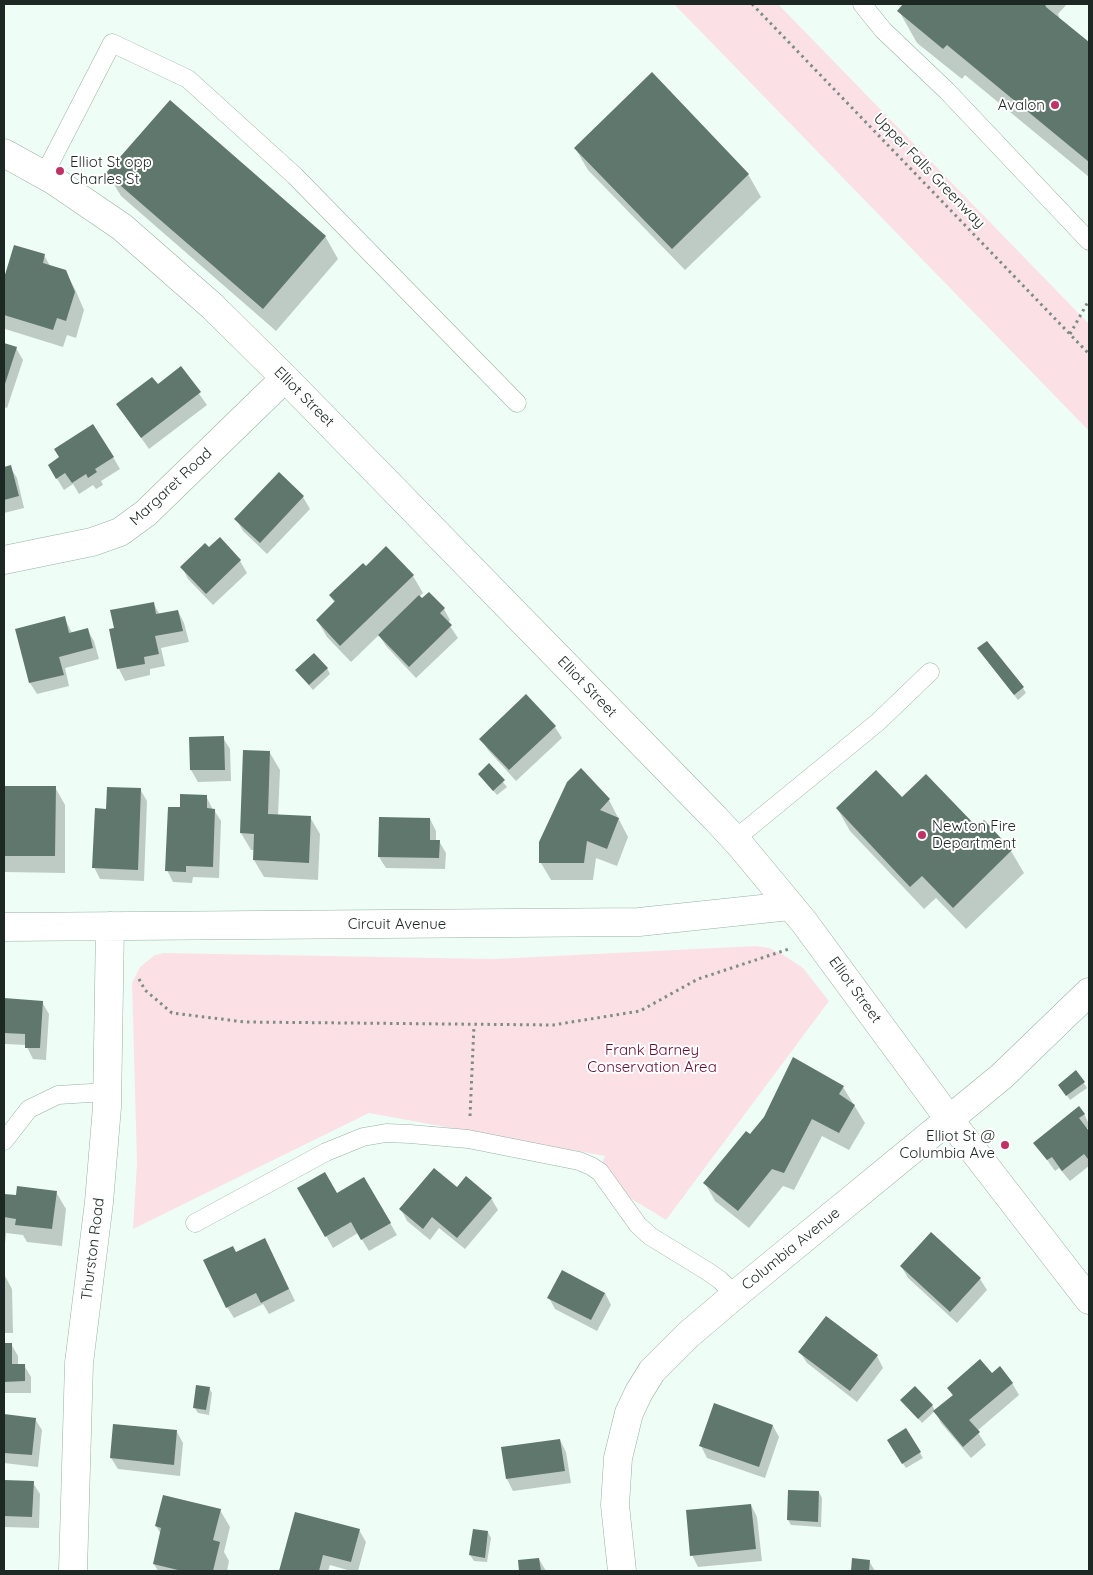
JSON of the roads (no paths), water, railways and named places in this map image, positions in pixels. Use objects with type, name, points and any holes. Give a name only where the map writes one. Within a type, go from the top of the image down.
[{"type":"street","name":"Elliot Street","points":[[4,153],[44,175],[114,221],[212,306],[285,378],[735,840],[817,939],[949,1120],[1089,1300]]},
{"type":"street","name":"Margaret Road","points":[[4,560],[92,542],[120,532],[146,513],[285,378]]},
{"type":"street","name":"Circuit Avenue","points":[[4,927],[639,922],[790,906]]},
{"type":"street","name":"Thurston Road","points":[[73,1571],[79,1363],[99,1202],[107,1092],[110,926]]},
{"type":"street","name":"Columbia Avenue","points":[[622,1571],[615,1505],[620,1450],[629,1413],[638,1392],[648,1378],[670,1352],[735,1295],[1015,1064],[1089,992]]},
{"type":"lane","points":[[862,4],[883,30],[947,91],[1089,241]]},
{"type":"lane","points":[[44,175],[112,43],[188,79],[295,176],[516,403]]},
{"type":"lane","points":[[735,840],[878,722],[930,672]]},
{"type":"lane","points":[[4,1141],[29,1109],[58,1095],[107,1092]]},
{"type":"lane","points":[[195,1223],[326,1152],[363,1137],[386,1133],[468,1139],[579,1161],[591,1166],[600,1172],[638,1225],[650,1236],[708,1271],[735,1295]]},
{"type":"place","name":"Avalon","points":[[1055,105]]},
{"type":"place","name":"Elliot St opp Charles St","points":[[60,171]]},
{"type":"place","name":"Newton Fire Department","points":[[922,835]]},
{"type":"place","name":"Elliot St @ Columbia Ave","points":[[1005,1145]]},
{"type":"park label","name":"Frank Barney Conservation Area","points":[[652,1058]]}]
